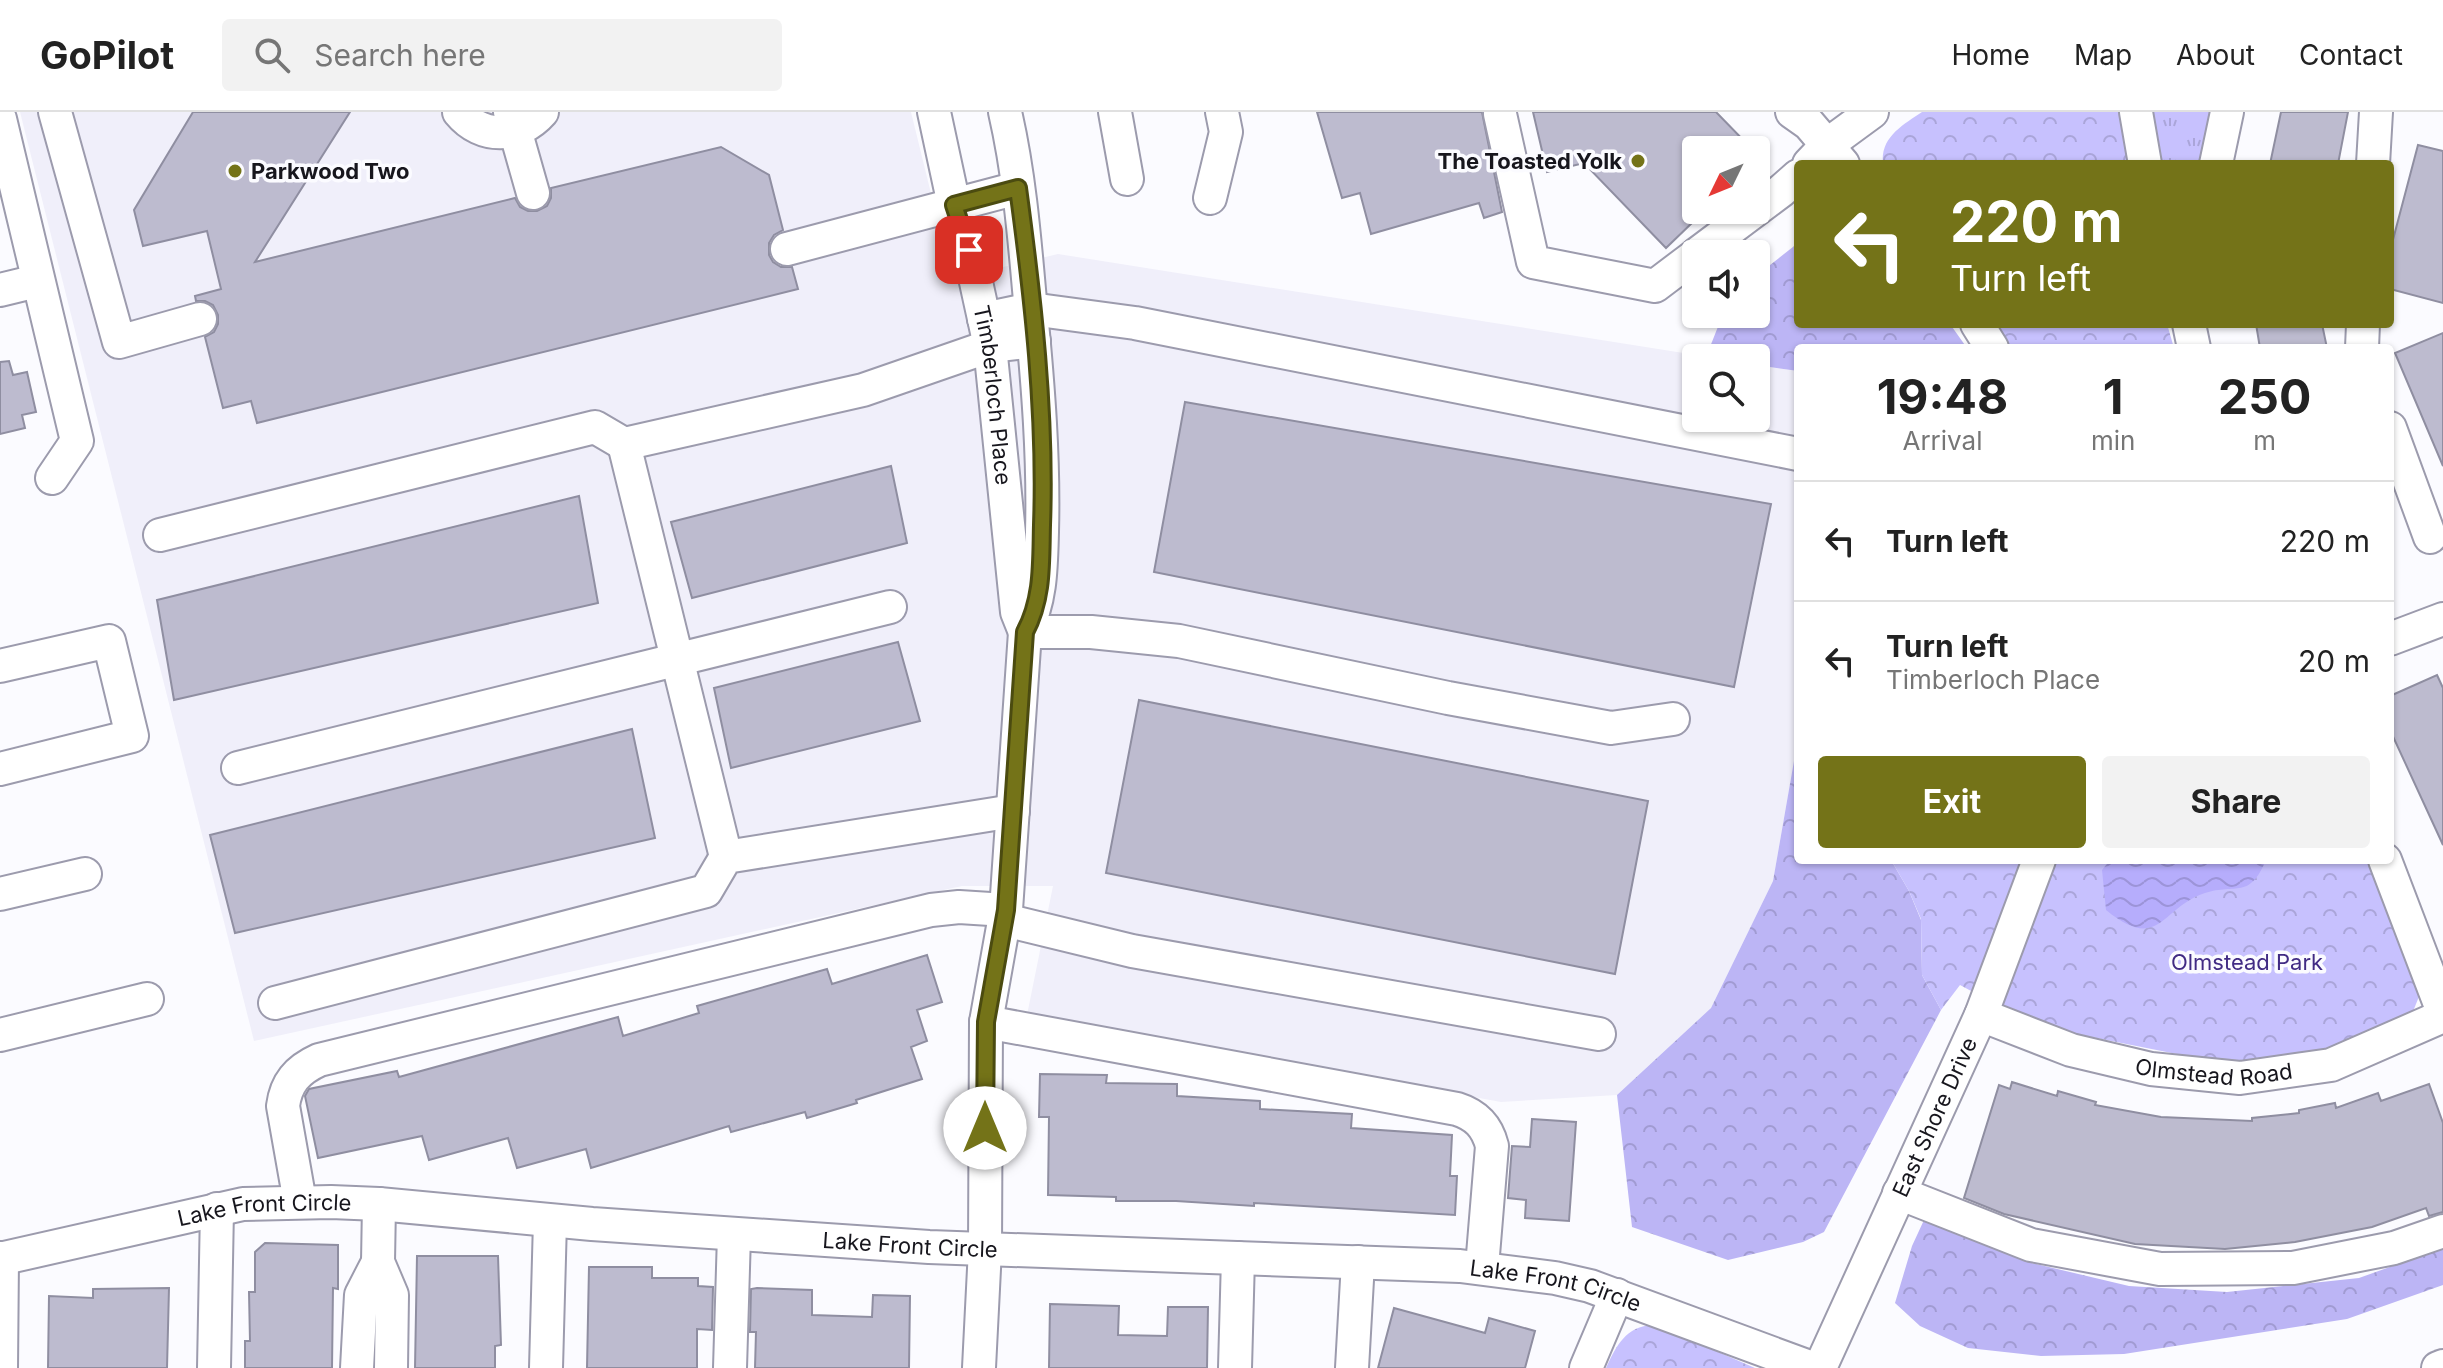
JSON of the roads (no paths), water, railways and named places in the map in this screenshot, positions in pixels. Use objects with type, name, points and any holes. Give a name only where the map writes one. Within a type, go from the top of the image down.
[{"type":"street","points":[[55,112],[119,342],[200,319]]},
{"type":"street","points":[[459,112],[474,126],[495,134],[512,122],[531,124],[542,112]]},
{"type":"street","name":"Timberloch Place","points":[[934,112],[987,332],[1017,612],[1025,632]]},
{"type":"street","name":"Timberloch Place","points":[[979,1368],[985,1249],[986,1022],[1006,915],[1025,632],[1034,615],[1041,581],[1043,445],[1018,188],[1005,112]]},
{"type":"street","points":[[1115,112],[1127,179]]},
{"type":"street","points":[[1210,198],[1226,132],[1222,112]]},
{"type":"street","points":[[1815,137],[1872,112]]},
{"type":"street","points":[[2136,112],[2144,160]]},
{"type":"street","points":[[2217,160],[2227,112]]},
{"type":"street","points":[[2373,160],[2376,112]]},
{"type":"street","points":[[1500,114],[1533,262],[1655,286],[1682,265]]},
{"type":"street","points":[[0,119],[77,441],[52,478]]},
{"type":"street","points":[[512,122],[533,193]]},
{"type":"street","points":[[1716,240],[1794,180]]},
{"type":"street","points":[[787,249],[1018,188]]},
{"type":"street","points":[[0,290],[37,281]]},
{"type":"street","points":[[160,535],[595,427],[624,444],[863,390],[1031,309],[1135,323],[1794,453]]},
{"type":"street","points":[[987,332],[1034,341]]},
{"type":"street","points":[[2394,439],[2430,537]]},
{"type":"street","points":[[275,1003],[706,891],[726,857],[624,444]]},
{"type":"street","points":[[238,768],[890,607]]},
{"type":"street","points":[[2394,637],[2443,619]]},
{"type":"street","points":[[1025,632],[1091,632],[1179,641],[1448,698],[1611,728],[1673,719]]},
{"type":"street","points":[[0,666],[109,641],[132,736],[0,769]]},
{"type":"street","points":[[726,857],[1013,811]]},
{"type":"street","name":"East Shore Drive","points":[[1820,1368],[1981,1015],[2038,864]]},
{"type":"street","points":[[2387,864],[2443,1014]]},
{"type":"street","points":[[0,894],[85,874]]},
{"type":"street","points":[[300,1202],[283,1106],[287,1087],[293,1077],[319,1060],[931,910],[959,907],[1006,915],[1132,951],[1599,1034]]},
{"type":"street","points":[[0,1035],[147,999]]},
{"type":"street","name":"Olmstead Road","points":[[1981,1015],[2071,1050],[2151,1069],[2240,1078],[2331,1065],[2443,1014]]},
{"type":"street","points":[[986,1022],[1465,1112],[1480,1121],[1492,1146],[1482,1267]]},
{"type":"street","points":[[1899,1193],[2031,1245],[2160,1269],[2293,1268],[2394,1248],[2443,1231]]},
{"type":"street","name":"Lake Front Circle","points":[[1,1259],[243,1204],[300,1202],[379,1204],[734,1235],[985,1249],[1482,1267],[1555,1278],[1617,1295],[1812,1368]]},
{"type":"street","points":[[357,1368],[361,1295],[378,1262],[379,1204]]},
{"type":"street","points":[[214,1368],[217,1209]]},
{"type":"street","points":[[546,1368],[550,1221]]},
{"type":"street","points":[[730,1368],[734,1235]]},
{"type":"street","points":[[1235,1368],[1238,1258]]},
{"type":"street","points":[[1,1259],[1,1368]]},
{"type":"street","points":[[378,1262],[392,1295],[391,1368]]},
{"type":"street","points":[[1352,1368],[1358,1262]]},
{"type":"street","points":[[1586,1368],[1617,1295]]},
{"type":"water","points":[[2107,864],[2264,864],[2248,885],[2205,893],[2149,928],[2138,928],[2106,910],[2102,870]]},
{"type":"place","name":"The Toasted Yolk","points":[[1638,161]]},
{"type":"place","name":"Parkwood Two","points":[[235,171]]},
{"type":"park label","name":"Olmstead Park","points":[[2247,962]]}]
